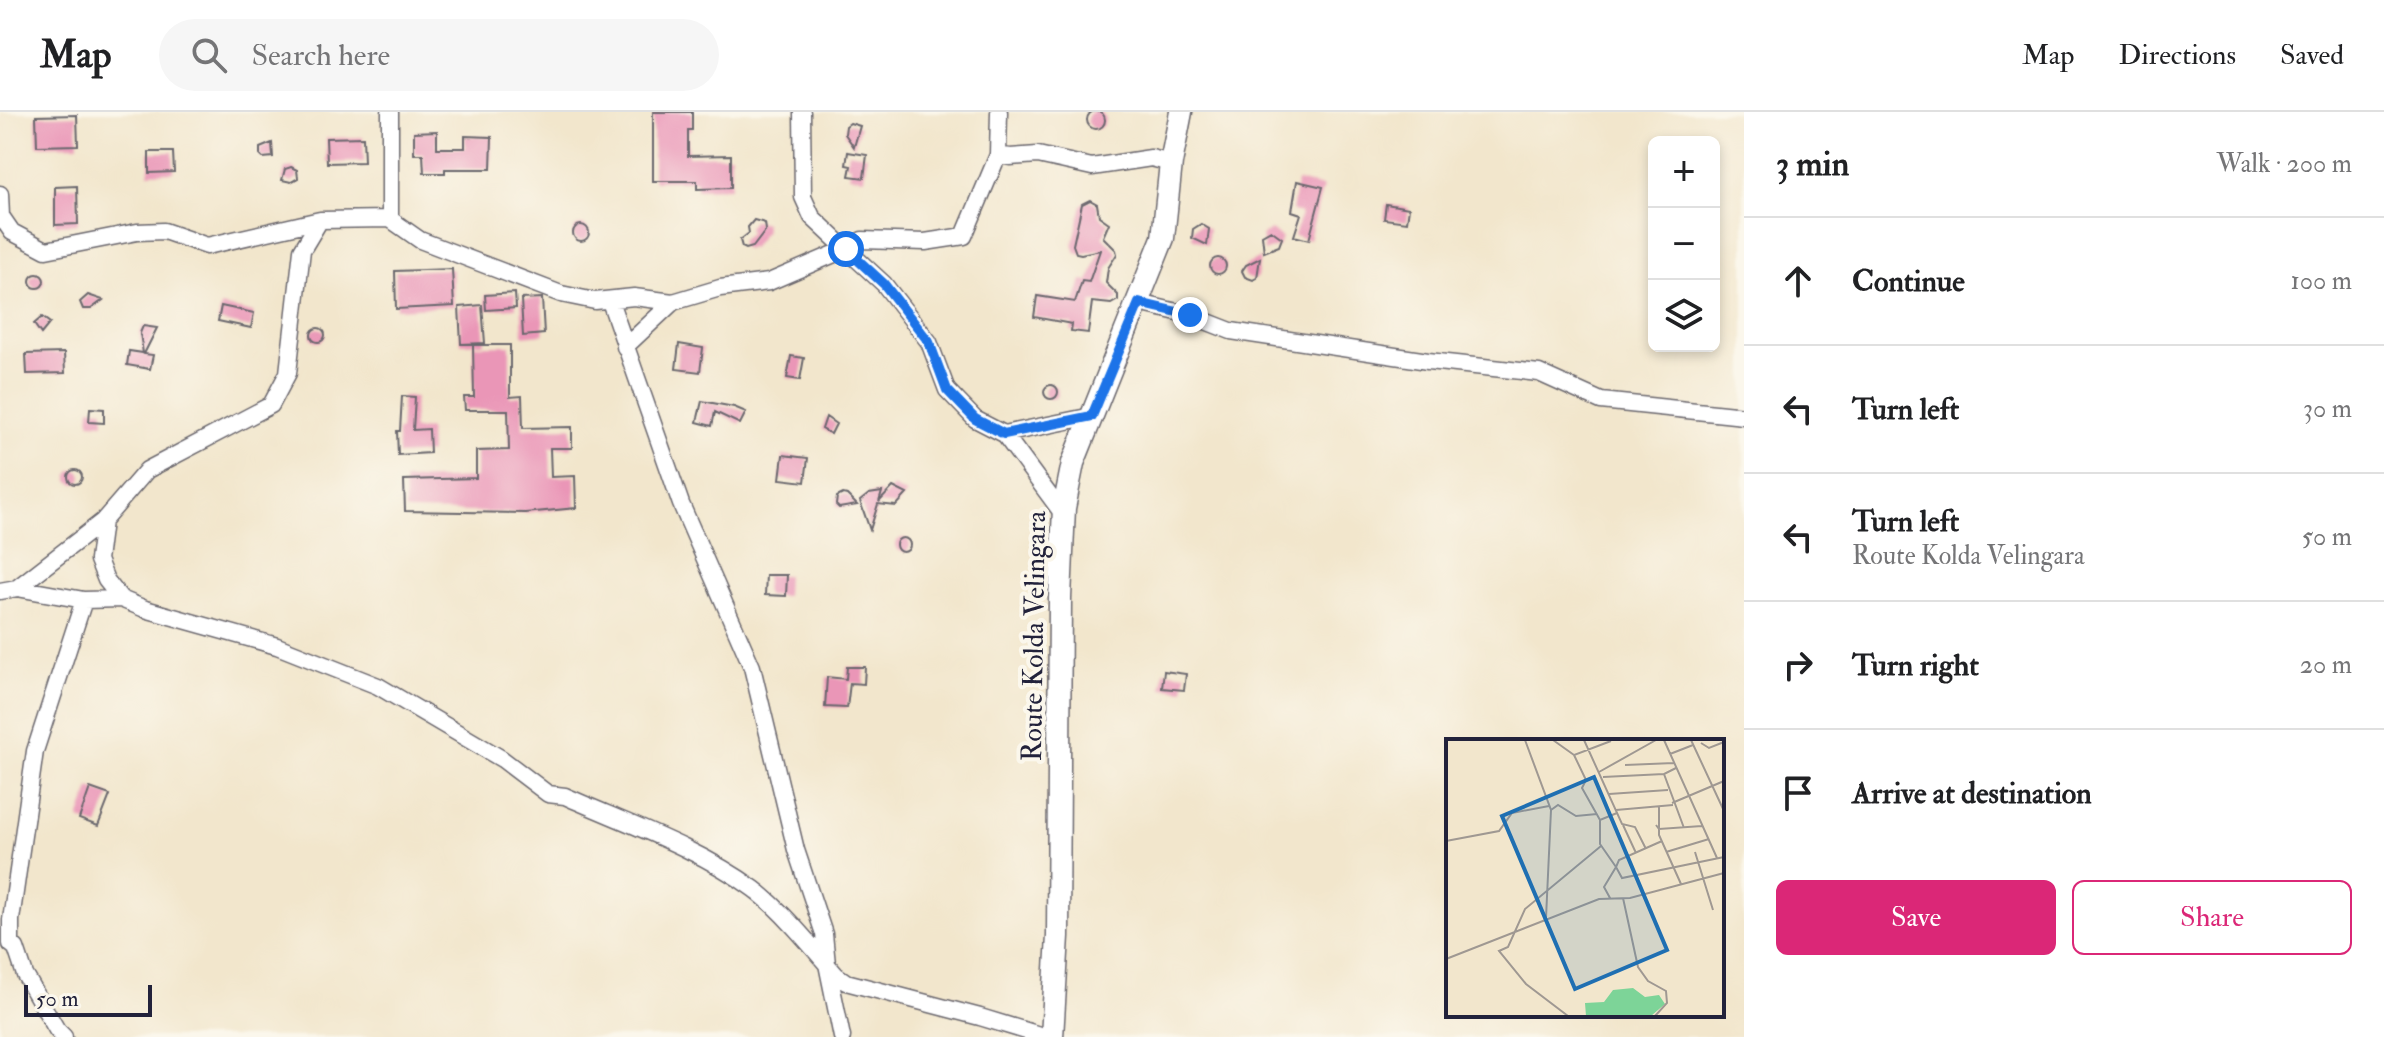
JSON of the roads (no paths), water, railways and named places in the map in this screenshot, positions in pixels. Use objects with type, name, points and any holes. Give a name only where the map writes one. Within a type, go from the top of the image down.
[{"type":"main road","name":"Route Kolda Velingara","points":[[1052,1037],[1059,905],[1063,514],[1073,463],[1163,238],[1171,163],[1181,112]]},
{"type":"street","points":[[390,112],[390,219]]},
{"type":"street","points":[[802,112],[803,197],[812,217],[884,284],[929,342],[947,390],[975,419],[1004,434],[1063,514]]},
{"type":"street","points":[[0,194],[1,216],[12,232],[46,250],[137,232],[164,231],[207,246],[320,220],[390,219],[420,240],[561,294],[610,301],[634,297],[673,302],[720,288],[769,282],[862,240],[925,242],[964,236],[998,155],[999,112]]},
{"type":"street","points":[[998,155],[1038,155],[1092,167],[1151,158],[1171,163]]},
{"type":"street","points":[[8,589],[103,521],[147,470],[271,405],[288,373],[302,250],[320,220]]},
{"type":"street","points":[[610,301],[681,504],[752,667],[796,850],[824,934],[842,1037]]},
{"type":"street","points":[[625,347],[673,302]]},
{"type":"street","points":[[1139,303],[1190,315],[1231,331],[1428,361],[1539,373],[1601,401],[1744,416]]},
{"type":"street","points":[[1004,434],[1092,416]]},
{"type":"street","points":[[103,521],[98,560],[110,588],[121,599],[145,609],[277,646],[378,686],[502,759],[548,794],[565,796],[712,862],[755,890],[846,982],[1046,1037]]},
{"type":"street","points":[[8,589],[84,600],[121,599]]},
{"type":"street","points":[[64,1037],[25,975],[16,948],[11,944],[11,920],[35,751],[84,600]]}]
